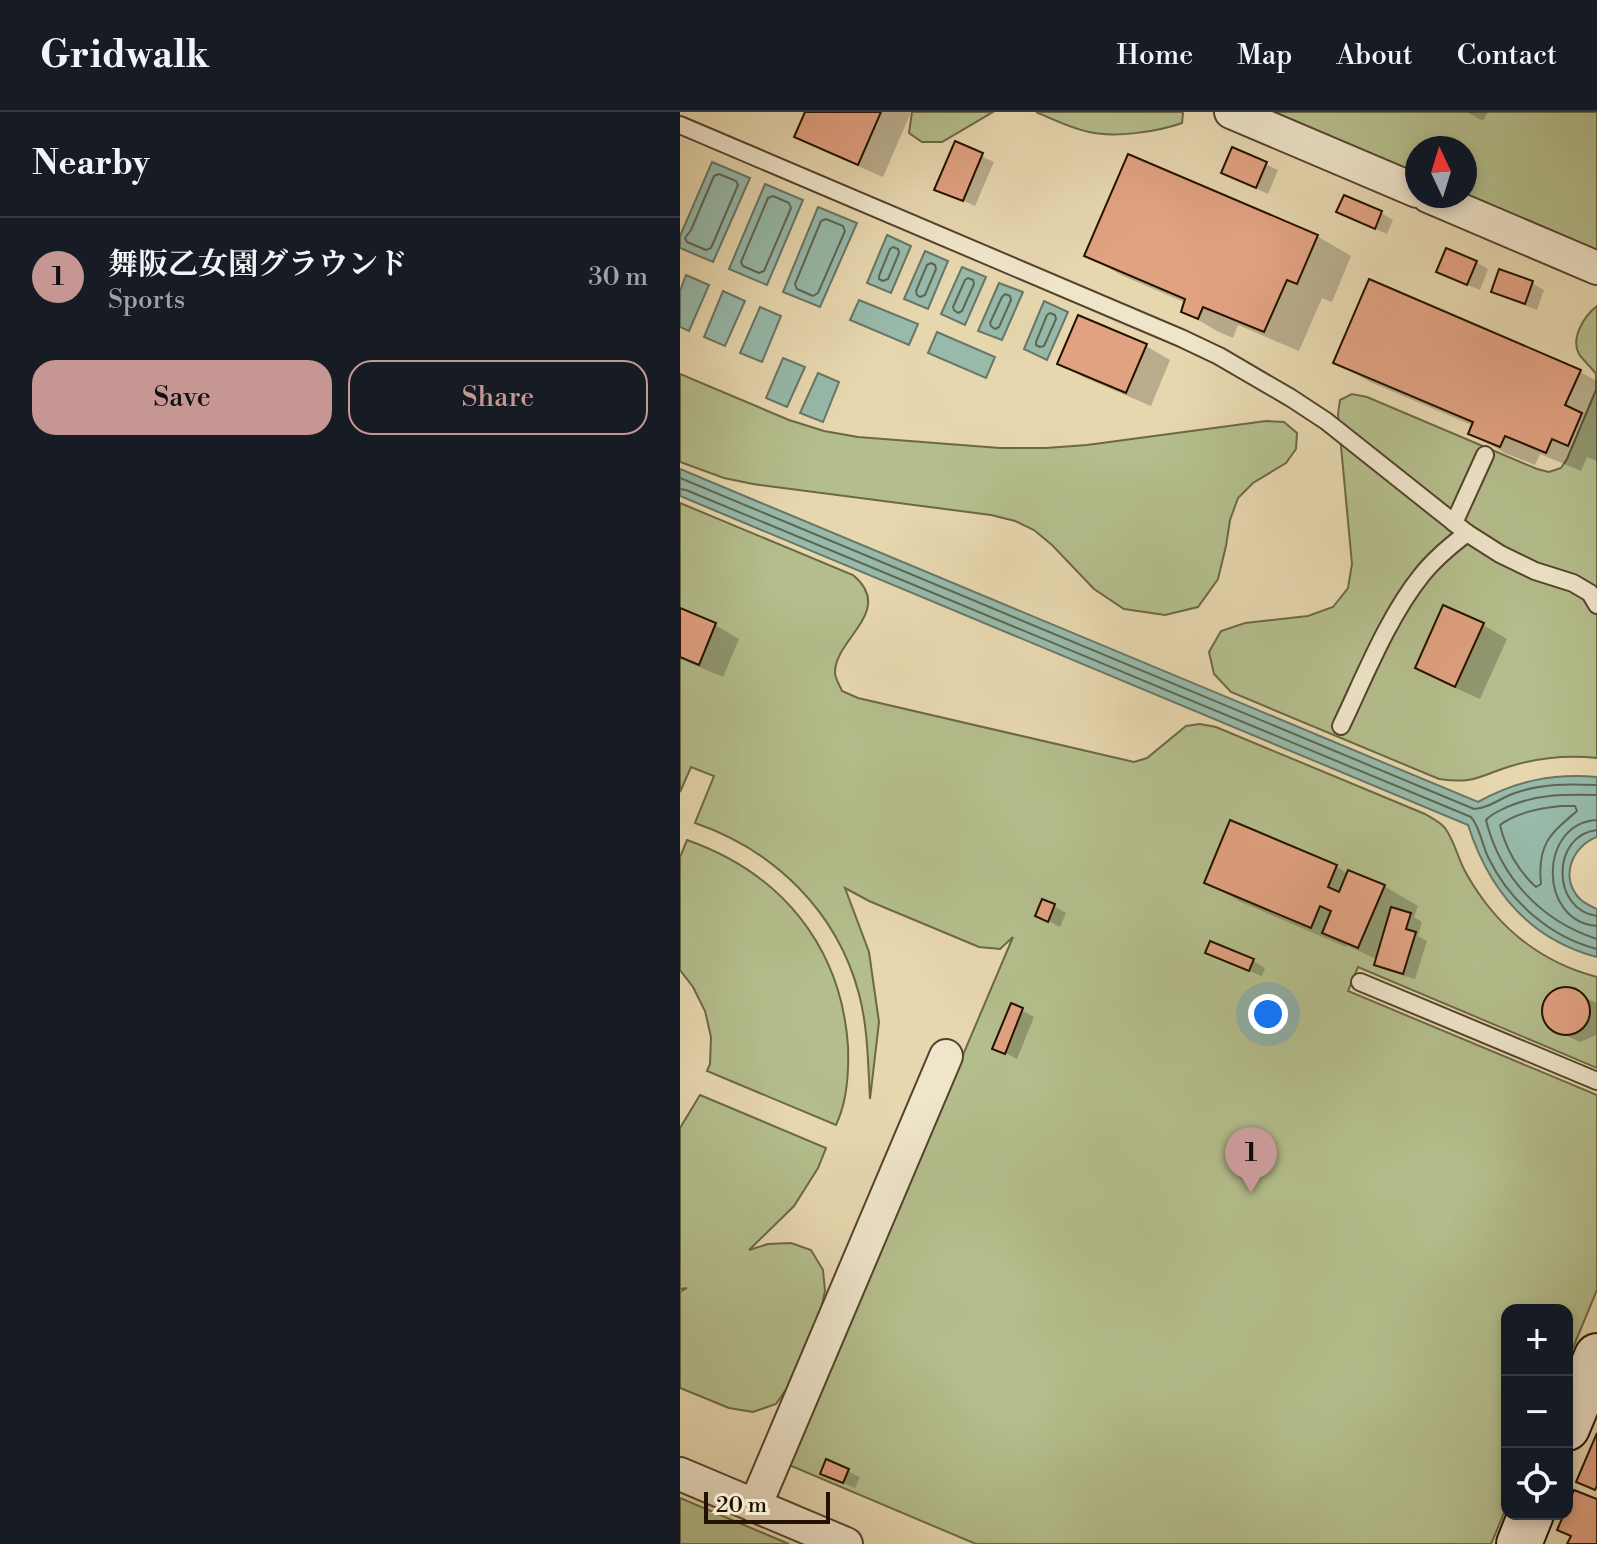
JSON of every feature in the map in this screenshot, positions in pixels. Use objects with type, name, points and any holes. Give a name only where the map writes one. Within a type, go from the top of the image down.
[{"type":"street","points":[[1231,112],[1405,186]]},
{"type":"street","points":[[1456,208],[1597,268]]},
{"type":"street","points":[[755,1506],[946,1056]]},
{"type":"street","points":[[1573,1415],[1595,1367]]},
{"type":"street","points":[[680,1474],[846,1544]]},
{"type":"street","points":[[1519,1544],[1529,1520]]},
{"type":"lane","points":[[680,125],[1219,356],[1326,421],[1460,528],[1500,554],[1535,571],[1573,583],[1590,593],[1597,605]]},
{"type":"lane","points":[[1341,726],[1405,598],[1460,528],[1485,455]]},
{"type":"lane","points":[[1360,982],[1597,1081]]},
{"type":"green space","points":[[912,112],[993,112],[942,142],[922,142],[909,133]]},
{"type":"green space","points":[[1036,112],[1183,113],[1182,123],[1172,126],[1111,134],[1075,128]]},
{"type":"green space","points":[[1272,112],[1597,112],[1597,250],[1477,199],[1477,136],[1405,136],[1405,169]]},
{"type":"green space","points":[[1597,306],[1597,758],[1541,759],[1468,780],[1439,779],[1231,692],[1214,674],[1209,652],[1221,631],[1245,623],[1308,616],[1333,607],[1348,588],[1352,564],[1338,414],[1340,400],[1352,394],[1367,397],[1537,469],[1549,472],[1561,468],[1596,390],[1596,374],[1579,354],[1576,341],[1584,321]]},
{"type":"green space","points":[[680,374],[789,420],[858,437],[1000,448],[1046,448],[1266,421],[1284,422],[1297,433],[1296,449],[1286,463],[1253,483],[1238,498],[1230,520],[1218,579],[1198,607],[1165,615],[1124,609],[1094,589],[1034,530],[1015,521],[991,515],[753,484],[724,478],[680,462]]},
{"type":"green space","points":[[680,503],[853,575],[865,588],[868,601],[866,613],[843,648],[835,675],[842,691],[858,698],[1134,762],[1147,758],[1186,726],[1200,724],[1216,727],[1425,814],[1443,826],[1478,892],[1505,925],[1556,962],[1597,977],[1597,1068],[1358,967],[1348,991],[1597,1095],[1597,1290],[1573,1348],[1573,1304],[1501,1304],[1501,1520],[1491,1544],[976,1544],[789,1465],[1013,937],[1000,949],[979,947],[845,888],[869,952],[879,1022],[870,1099],[862,1007],[849,964],[835,936],[818,911],[776,867],[751,849],[695,823],[714,776],[691,767],[680,792]]},
{"type":"green space","points":[[687,840],[721,854],[751,872],[777,893],[800,918],[819,946],[833,976],[843,1010],[848,1046],[843,1107],[836,1125],[707,1071],[711,1037],[705,1011],[680,970],[680,857]]},
{"type":"green space","points":[[700,1095],[826,1148],[818,1168],[794,1206],[749,1250],[768,1244],[791,1243],[811,1250],[823,1270],[825,1291],[821,1309],[787,1388],[776,1404],[753,1412],[729,1408],[680,1388],[680,1292],[687,1288],[680,1289],[680,1128]]},
{"type":"green space","points":[[680,1498],[789,1544],[680,1544]]},
{"type":"water","points":[[712,162],[750,178],[713,262],[680,248],[680,236]]},
{"type":"water","points":[[765,184],[803,200],[767,285],[729,269]]},
{"type":"water","points":[[818,207],[857,223],[820,307],[783,292]]},
{"type":"water","points":[[887,235],[911,246],[891,293],[867,283]]},
{"type":"water","points":[[925,251],[948,261],[928,309],[904,299]]},
{"type":"water","points":[[962,267],[986,277],[965,325],[941,314]]},
{"type":"water","points":[[686,275],[709,285],[689,331],[680,327],[680,291]]},
{"type":"water","points":[[999,283],[1023,292],[1002,340],[978,331]]},
{"type":"water","points":[[723,291],[745,301],[725,346],[704,337]]},
{"type":"water","points":[[859,300],[918,324],[909,345],[850,320]]},
{"type":"water","points":[[1044,301],[1068,312],[1047,360],[1024,349]]},
{"type":"water","points":[[760,307],[781,316],[762,362],[740,353]]},
{"type":"water","points":[[937,332],[995,357],[986,378],[928,353]]},
{"type":"water","points":[[783,358],[805,367],[787,407],[766,398]]},
{"type":"water","points":[[818,373],[839,382],[823,422],[800,413]]},
{"type":"water","points":[[680,469],[1478,802],[1535,780],[1565,776],[1597,777],[1597,837],[1588,841],[1575,855],[1570,882],[1582,901],[1597,909],[1597,957],[1551,938],[1515,909],[1487,871],[1468,825],[680,496]]},
{"type":"building","points":[[805,112],[881,112],[858,165],[794,137]]},
{"type":"building","points":[[955,141],[983,153],[963,201],[934,190]]},
{"type":"building","points":[[1232,147],[1267,162],[1256,188],[1221,173]]},
{"type":"building","points":[[1128,154],[1318,235],[1297,284],[1287,280],[1264,332],[1203,307],[1198,319],[1181,312],[1185,299],[1084,256]]},
{"type":"building","points":[[1344,195],[1382,211],[1375,229],[1336,212]]},
{"type":"building","points":[[1446,248],[1477,261],[1467,285],[1436,272]]},
{"type":"building","points":[[1499,269],[1533,281],[1525,304],[1491,292]]},
{"type":"building","points":[[1369,279],[1581,370],[1565,405],[1582,413],[1568,446],[1552,439],[1546,453],[1505,436],[1500,447],[1468,434],[1473,422],[1333,363]]},
{"type":"building","points":[[1078,315],[1147,344],[1126,393],[1057,364]]},
{"type":"building","points":[[1443,605],[1484,623],[1455,687],[1415,668]]},
{"type":"building","points":[[680,608],[716,623],[699,665],[680,657]]},
{"type":"building","points":[[1230,820],[1337,865],[1328,887],[1339,892],[1348,870],[1385,885],[1358,948],[1322,933],[1331,911],[1320,906],[1311,928],[1204,883]]},
{"type":"building","points":[[1042,899],[1055,904],[1048,922],[1035,916]]},
{"type":"building","points":[[1391,907],[1411,913],[1406,929],[1416,932],[1403,974],[1374,965]]},
{"type":"building","points":[[1210,941],[1254,959],[1249,971],[1205,953]]},
{"type":"building","points":[[1566,987],[1583,994],[1590,1011],[1583,1028],[1566,1035],[1549,1028],[1542,1011],[1549,994]]},
{"type":"building","points":[[1011,1003],[1023,1008],[1005,1054],[992,1049]]},
{"type":"building","points":[[1597,1433],[1597,1486],[1595,1490],[1576,1482]]},
{"type":"building","points":[[826,1459],[849,1469],[843,1483],[820,1474]]},
{"type":"building","points":[[1574,1490],[1597,1499],[1597,1544],[1567,1544],[1571,1536],[1557,1530],[1561,1520],[1573,1520]]},
{"type":"place","name":"舞阪乙女園グラウンド","points":[[1251,1193]]}]
